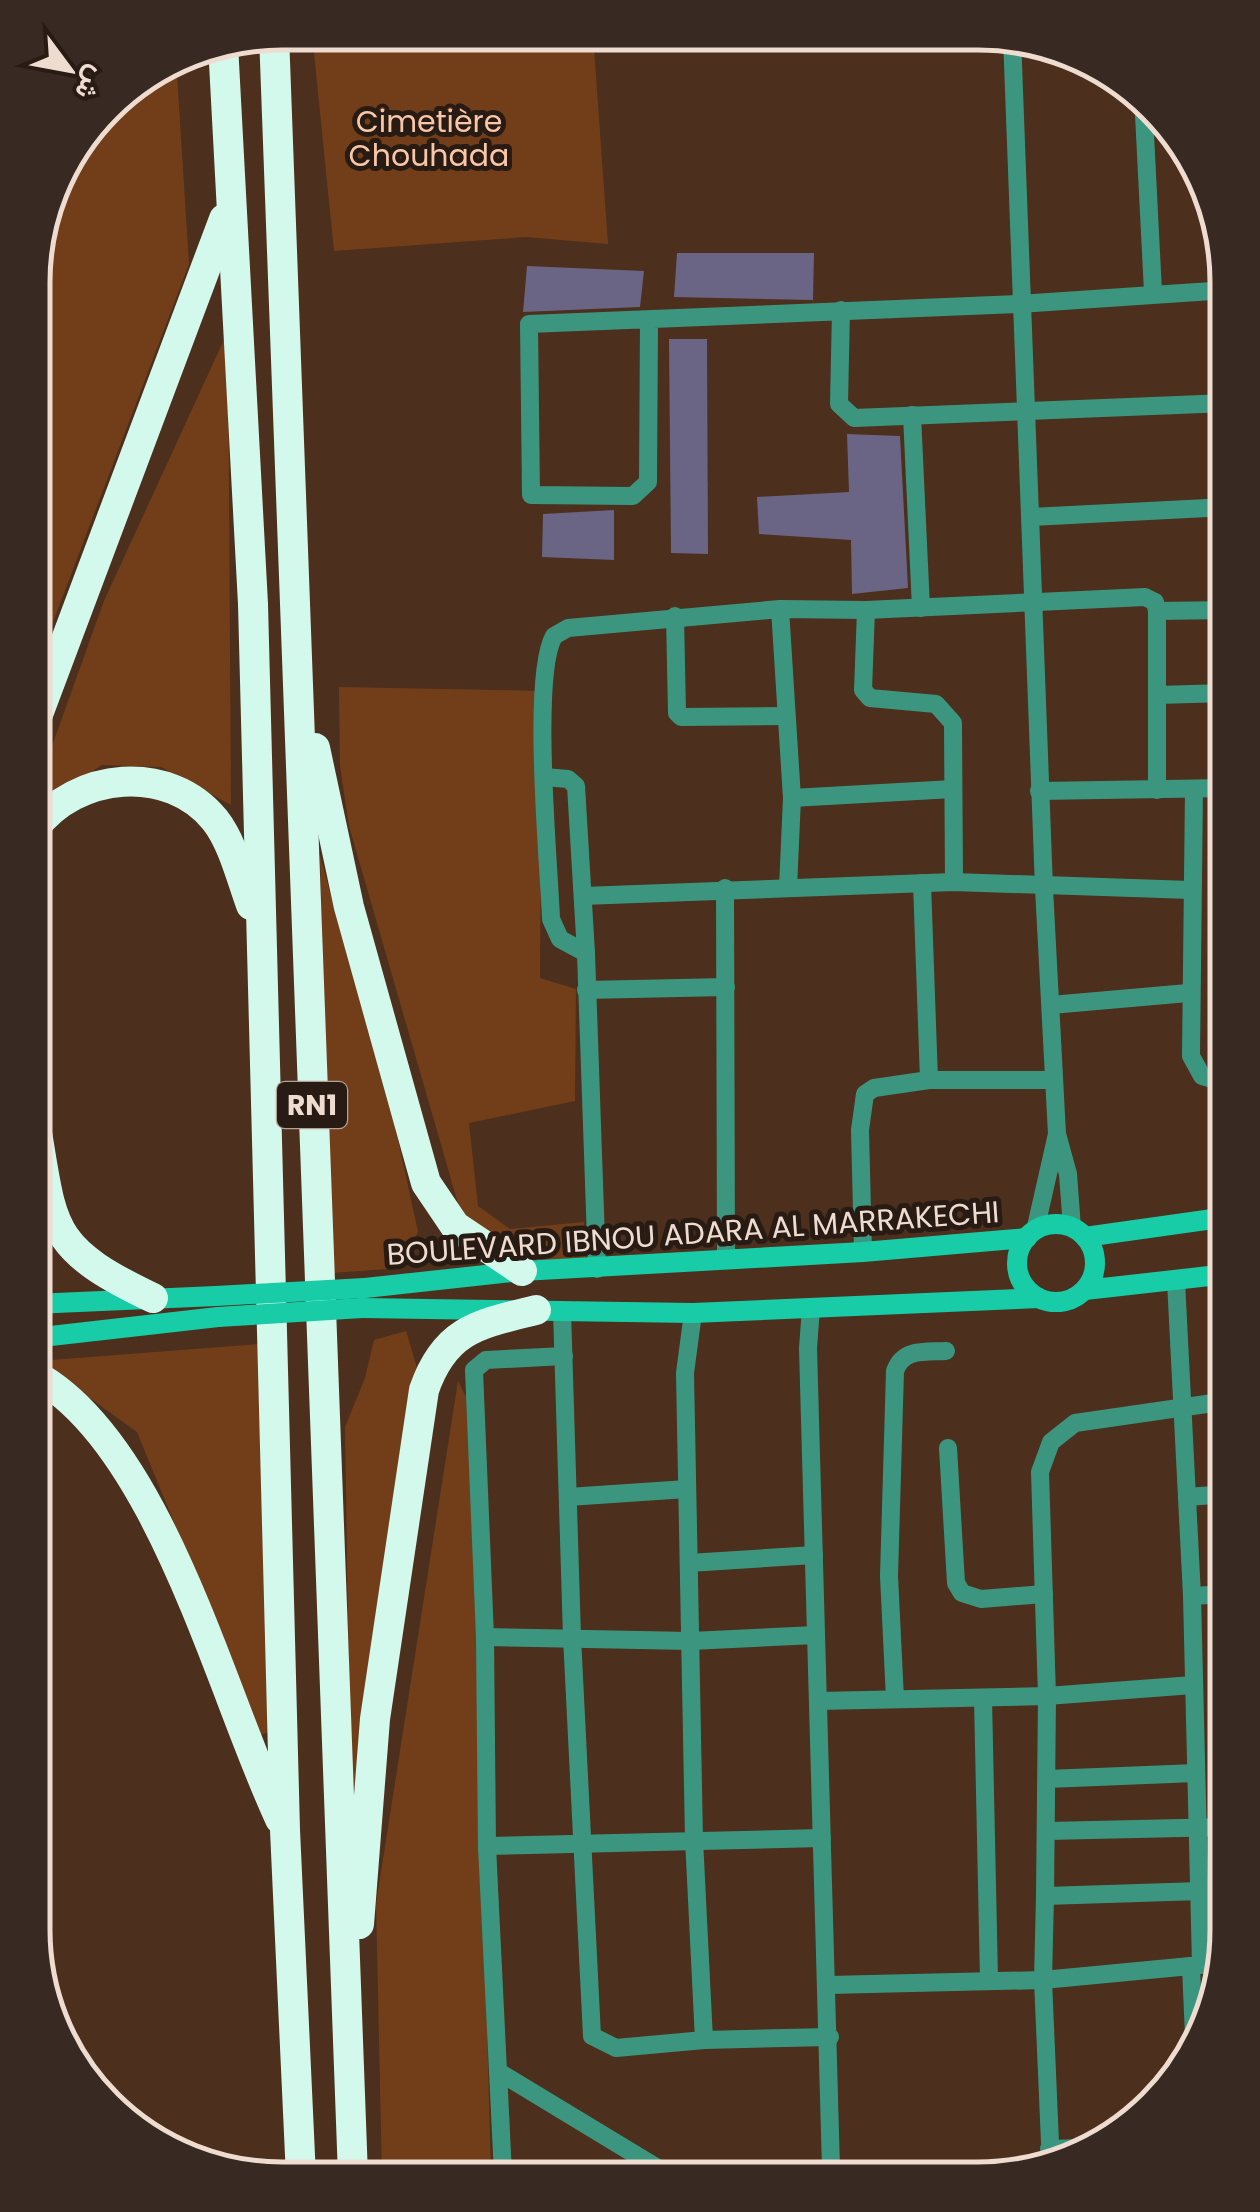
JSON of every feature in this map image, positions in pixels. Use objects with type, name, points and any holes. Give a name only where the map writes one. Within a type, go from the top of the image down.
[{"type":"highway","name":"RN1","points":[[275,50],[352,2162]]},
{"type":"highway","name":"RN1","points":[[223,58],[228,207],[253,604],[286,1830],[301,2162]]},
{"type":"highway","points":[[50,682],[228,207]]},
{"type":"highway","points":[[296,612],[317,758],[344,888],[426,1184],[455,1226],[522,1271]]},
{"type":"highway","points":[[50,816],[73,796],[108,781],[146,781],[175,789],[202,804],[218,824],[260,929]]},
{"type":"highway","points":[[50,1204],[65,1243],[88,1265],[154,1298]]},
{"type":"highway","points":[[349,2066],[375,1719],[424,1390],[434,1362],[454,1339],[482,1323],[549,1310]]},
{"type":"highway","points":[[50,1383],[87,1415],[131,1478],[167,1546],[286,1830]]},
{"type":"main road","points":[[1210,1219],[1078,1232],[1060,1224],[1031,1234],[1017,1264],[1028,1290],[1039,1298],[1063,1302],[1084,1290],[1210,1276]]},
{"type":"main road","points":[[1078,1232],[1095,1263],[1084,1290]]},
{"type":"main road","name":"BOULEVARD IBNOU ADARA AL MARRAKECHI","points":[[363,1298],[522,1271],[863,1252],[1031,1234]]},
{"type":"main road","points":[[50,1303],[154,1298],[217,1306]]},
{"type":"main road","name":"BOULEVARD IBNOU ADARA AL MARRAKECHI","points":[[363,1298],[549,1310],[693,1313],[1039,1298]]},
{"type":"main road","points":[[50,1335],[217,1306],[363,1298]]},
{"type":"street","points":[[1012,53],[1057,1134],[1078,1232]]},
{"type":"street","points":[[1144,121],[1152,292]]},
{"type":"street","points":[[649,320],[648,482],[642,492],[633,496],[531,496],[529,324],[1020,304],[1210,290]]},
{"type":"street","points":[[841,310],[839,404],[854,418],[1210,403]]},
{"type":"street","points":[[912,415],[921,608]]},
{"type":"street","points":[[1032,518],[1210,508]]},
{"type":"street","points":[[586,953],[560,939],[552,919],[544,777],[545,661],[554,636],[568,628],[780,609],[921,608],[1135,595],[1151,599],[1156,611],[1157,790]]},
{"type":"street","points":[[780,609],[792,798],[788,888]]},
{"type":"street","points":[[866,610],[864,690],[878,702],[936,704],[947,711],[953,723],[954,882]]},
{"type":"street","points":[[1156,611],[1210,610]]},
{"type":"street","points":[[674,616],[677,712],[681,717],[786,716]]},
{"type":"street","points":[[1157,695],[1210,693]]},
{"type":"street","points":[[544,777],[568,778],[576,786],[597,1269]]},
{"type":"street","points":[[792,798],[953,789]]},
{"type":"street","points":[[1194,789],[1188,993],[1194,1069],[1210,1078]]},
{"type":"street","points":[[1040,791],[1210,789]]},
{"type":"street","points":[[583,896],[954,882],[1190,890]]},
{"type":"street","points":[[922,883],[929,1080]]},
{"type":"street","points":[[725,888],[726,1260]]},
{"type":"street","points":[[586,990],[726,987]]},
{"type":"street","points":[[1051,1005],[1188,993]]},
{"type":"street","points":[[863,1252],[860,1130],[866,1094],[874,1088],[929,1080],[1054,1080]]},
{"type":"street","points":[[1031,1234],[1057,1134]]},
{"type":"street","points":[[828,1985],[1043,1980],[1201,1965],[1192,1596],[1176,1281]]},
{"type":"street","points":[[812,1308],[808,1348],[832,2162]]},
{"type":"street","points":[[549,1310],[564,1356],[572,1638],[592,2036],[616,2048],[704,2040],[830,2037]]},
{"type":"street","points":[[693,1313],[685,1373],[694,1838],[704,2040]]},
{"type":"street","points":[[895,1700],[889,1576],[895,1371],[903,1357],[913,1352],[946,1351]]},
{"type":"street","points":[[503,2162],[487,1846],[485,1637],[471,1384],[474,1370],[486,1360],[564,1356]]},
{"type":"street","points":[[1050,2151],[1043,1980],[1047,1696],[1040,1472],[1051,1442],[1076,1422],[1210,1404]]},
{"type":"street","points":[[948,1448],[956,1583],[962,1593],[981,1600],[1044,1594]]},
{"type":"street","points":[[568,1497],[688,1488]]},
{"type":"street","points":[[1187,1497],[1210,1495]]},
{"type":"street","points":[[689,1563],[814,1555]]},
{"type":"street","points":[[1192,1596],[1210,1595]]},
{"type":"street","points":[[485,1637],[691,1641],[816,1635]]},
{"type":"street","points":[[818,1701],[1047,1696],[1192,1684]]},
{"type":"street","points":[[983,1698],[989,1979]]},
{"type":"street","points":[[1046,1779],[1196,1773]]},
{"type":"street","points":[[1047,1831],[1210,1827]]},
{"type":"street","points":[[487,1846],[694,1838],[822,1838]]},
{"type":"street","points":[[1045,1896],[1201,1891]]},
{"type":"street","points":[[1191,1967],[1193,2016]]},
{"type":"street","points":[[499,2072],[634,2162]]},
{"type":"green space","name":"Cimetière Chouhada","points":[[314,50],[594,50],[608,244],[526,237],[334,251]]},
{"type":"green space","points":[[177,76],[189,264],[50,630],[50,282],[58,222],[74,179],[98,141],[129,108]]},
{"type":"green space","points":[[228,331],[231,805],[161,767],[102,765],[50,798],[50,751],[104,601]]},
{"type":"green space","points":[[339,687],[542,691],[540,978],[576,989],[575,1101],[469,1123],[478,1206],[510,1229],[584,1222],[586,1260],[544,1263],[487,1236],[461,1214],[349,826],[340,766]]},
{"type":"green space","points":[[320,856],[391,1107],[418,1232],[401,1268],[332,1273]]},
{"type":"green space","points":[[406,1331],[420,1378],[351,1808],[345,1427],[365,1378],[374,1340]]},
{"type":"green space","points":[[260,1344],[272,1731],[261,1735],[137,1432],[50,1370],[50,1360]]},
{"type":"green space","points":[[458,1381],[470,1405],[491,2162],[382,2162],[376,1904]]},
{"type":"building","points":[[677,253],[814,253],[813,300],[674,297]]},
{"type":"building","points":[[527,266],[644,271],[640,307],[523,312]]},
{"type":"building","points":[[669,339],[707,339],[708,554],[671,553]]},
{"type":"building","points":[[847,434],[900,436],[908,588],[852,594],[851,540],[759,534],[757,497],[849,492]]},
{"type":"building","points":[[614,510],[614,560],[542,557],[543,514]]}]
